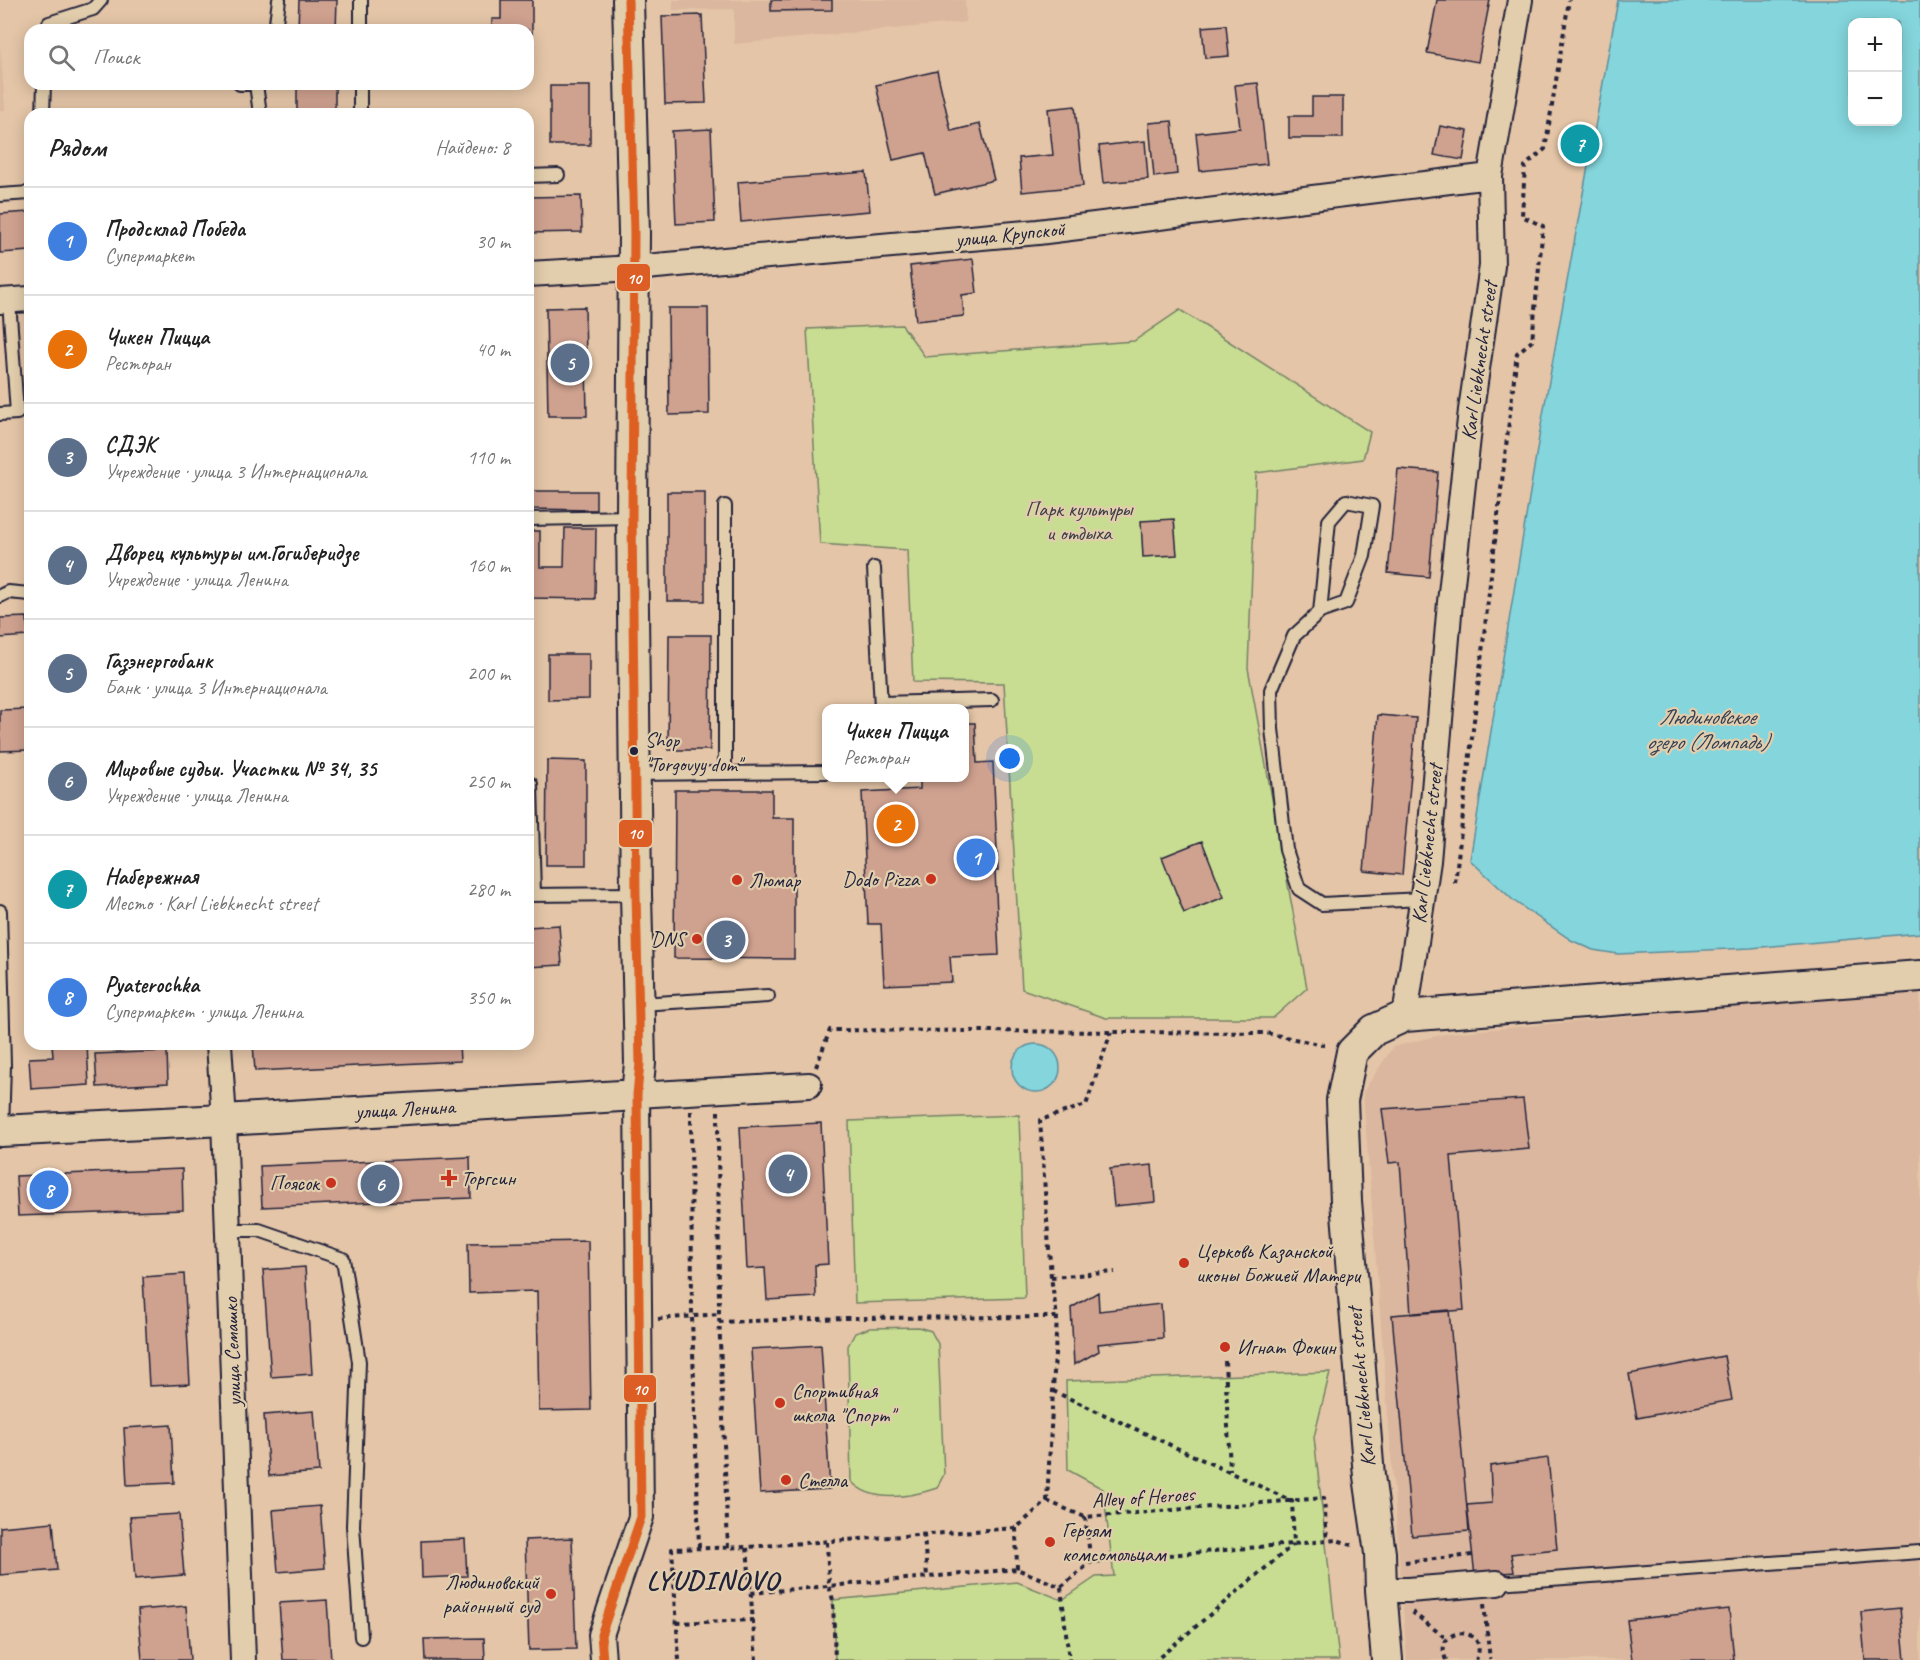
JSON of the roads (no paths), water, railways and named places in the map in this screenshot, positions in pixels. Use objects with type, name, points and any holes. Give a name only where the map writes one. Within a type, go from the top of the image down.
[{"type":"street","points":[[603,1660],[601,1635],[641,1517],[637,1095],[640,1063],[632,516],[634,233],[628,0]]},
{"type":"street","name":"Karl Liebknecht street","points":[[1387,1660],[1380,1554],[1369,1476],[1346,1201],[1342,1100],[1352,1052],[1374,1030],[1406,1016],[1428,861],[1450,602],[1471,410],[1492,266],[1490,176],[1520,0]]},
{"type":"street","name":"улица Крупской","points":[[534,273],[634,268],[1038,232],[1490,176]]},
{"type":"street","points":[[1406,1016],[1920,976]]},
{"type":"street","name":"улица Семашко","points":[[219,1050],[224,1120],[243,1660]]},
{"type":"street","name":"улица Ленина","points":[[1,1131],[809,1085]]},
{"type":"street","points":[[1381,1590],[1497,1583]]},
{"type":"lane","points":[[49,24],[93,9],[100,0]]},
{"type":"lane","points":[[276,24],[279,0]]},
{"type":"lane","points":[[361,0],[361,24]]},
{"type":"lane","points":[[43,108],[44,90]]},
{"type":"lane","points":[[257,90],[259,108]]},
{"type":"lane","points":[[360,90],[360,108]]},
{"type":"lane","points":[[534,176],[558,175]]},
{"type":"lane","points":[[0,195],[24,193]]},
{"type":"lane","points":[[0,414],[17,413],[13,301]]},
{"type":"lane","points":[[1320,612],[1329,521],[1346,501],[1372,506],[1364,556],[1346,603],[1320,612],[1294,636],[1271,690],[1272,729],[1286,849],[1299,889],[1322,904],[1422,899]]},
{"type":"lane","points":[[725,506],[725,773]]},
{"type":"lane","points":[[534,519],[632,516]]},
{"type":"lane","points":[[874,568],[881,704]]},
{"type":"lane","points":[[0,596],[8,592],[24,593]]},
{"type":"lane","points":[[918,704],[992,700]]},
{"type":"lane","points":[[635,774],[822,772]]},
{"type":"lane","points":[[534,895],[636,894]]},
{"type":"lane","points":[[0,911],[4,1065],[1,1131]]},
{"type":"lane","points":[[638,1004],[768,996]]},
{"type":"lane","points":[[227,1230],[259,1230],[343,1259],[359,1362],[353,1526],[361,1637]]},
{"type":"lane","points":[[1497,1583],[1920,1552]]},
{"type":"water","name":"Людиновское озеро (Ломпадь)","points":[[1618,0],[1920,0],[1920,933],[1751,948],[1618,954],[1593,950],[1571,940],[1514,901],[1470,860],[1540,431]]},
{"type":"water","points":[[1031,1044],[1041,1044],[1056,1054],[1060,1068],[1059,1077],[1050,1088],[1041,1092],[1031,1092],[1016,1082],[1012,1073],[1012,1063],[1022,1048]]},
{"type":"place","name":"Набережная","points":[[1580,144]]},
{"type":"place","name":"Газэнергобанк","points":[[570,363]]},
{"type":"place","name":"Shop \"Torgovyy dom\"","points":[[634,751]]},
{"type":"place","name":"Чикен Пицца","points":[[896,824]]},
{"type":"place","name":"Продсклад Победа","points":[[976,858]]},
{"type":"place","name":"Dodo Pizza","points":[[931,879]]},
{"type":"place","name":"Люмар","points":[[737,880]]},
{"type":"place","name":"DNS","points":[[697,939]]},
{"type":"place","name":"СДЭК","points":[[726,940]]},
{"type":"place","name":"Дворец культуры им.Гогиберидзе","points":[[788,1174]]},
{"type":"place","name":"Торгсин","points":[[449,1178]]},
{"type":"place","name":"Поясок","points":[[331,1183]]},
{"type":"place","name":"Мировые судьи. Участки № 34, 35","points":[[380,1184]]},
{"type":"place","name":"Pyaterochka","points":[[49,1190]]},
{"type":"place","name":"Церковь Казанской иконы Божией Матери","points":[[1184,1263]]},
{"type":"place","name":"Игнат Фокин","points":[[1225,1347]]},
{"type":"place","name":"Спортивная школа \"Спорт\"","points":[[780,1403]]},
{"type":"place","name":"Стелла","points":[[786,1480]]},
{"type":"place","name":"Героям комсомольцам","points":[[1050,1542]]},
{"type":"place","name":"Людиновский районный суд","points":[[551,1594]]},
{"type":"district","name":"LYUDINOVO","points":[[713,1580]]},
{"type":"park label","name":"Парк культуры и отдыха","points":[[1079,521]]}]
